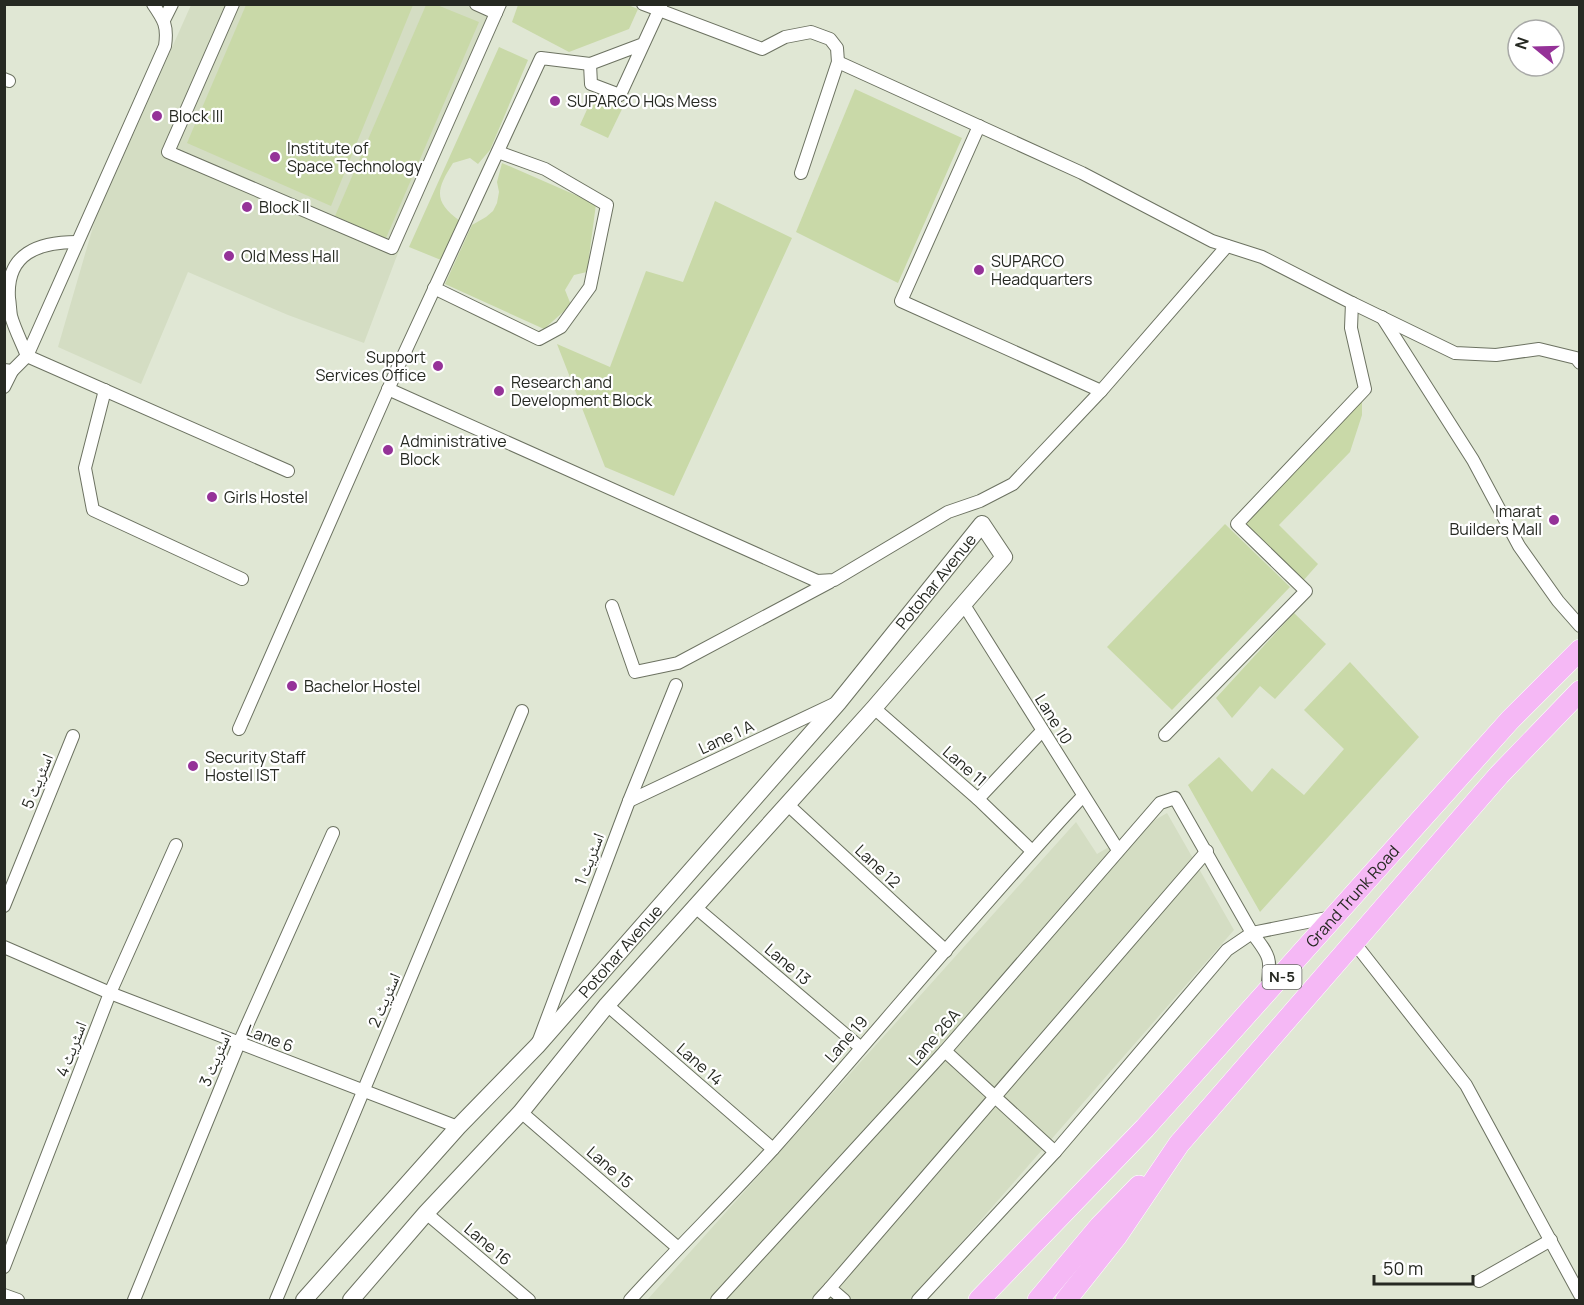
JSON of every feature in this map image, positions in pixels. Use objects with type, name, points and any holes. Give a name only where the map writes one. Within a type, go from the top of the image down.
[{"type":"highway","name":"Grand Trunk Road","points":[[979,1300],[1145,1128],[1265,997],[1510,720],[1580,650]]},
{"type":"highway","name":"Grand Trunk Road","points":[[1066,1300],[1116,1237],[1179,1144],[1353,941],[1499,776],[1580,691]]},
{"type":"highway","points":[[994,1300],[1104,1182],[1145,1128]]},
{"type":"highway","points":[[1038,1300],[1100,1226],[1179,1144]]},
{"type":"street","points":[[4,387],[8,370],[27,356],[165,46],[167,32],[164,20],[153,4]]},
{"type":"street","points":[[233,4],[168,152],[392,248],[498,9],[476,4]]},
{"type":"street","points":[[643,4],[660,8],[762,49],[785,37],[811,32],[830,39],[837,48],[838,62],[801,173]]},
{"type":"street","points":[[164,20],[173,5]]},
{"type":"street","points":[[590,64],[591,84],[620,95],[660,8]]},
{"type":"street","points":[[239,729],[388,389],[541,58],[590,64],[644,44]]},
{"type":"street","points":[[838,62],[1082,173],[1212,242],[1262,257],[1455,353],[1496,355],[1539,349],[1576,358],[1580,363]]},
{"type":"street","points":[[979,126],[901,301],[1101,392]]},
{"type":"street","points":[[434,288],[539,339],[561,327],[590,287],[607,205],[545,169],[498,152]]},
{"type":"street","points":[[77,242],[57,242],[33,249],[18,260],[8,284],[10,314],[27,356],[288,471]]},
{"type":"street","points":[[612,606],[635,672],[678,663],[834,580],[948,512],[980,501],[1013,484],[1101,392],[1227,246]]},
{"type":"street","points":[[1165,735],[1306,591],[1237,524],[1365,389],[1351,328],[1352,303]]},
{"type":"street","points":[[1382,317],[1473,460],[1519,546],[1558,601],[1580,626]]},
{"type":"street","points":[[388,389],[818,581],[834,580]]},
{"type":"street","points":[[105,390],[85,468],[93,510],[242,579]]},
{"type":"street","name":"Potohar Avenue","points":[[304,1300],[458,1127],[537,1046],[838,702],[982,524],[1004,557],[874,708],[607,1005],[521,1112],[426,1214],[351,1300]]},
{"type":"street","name":"Lane 10","points":[[964,605],[1118,850]]},
{"type":"street","name":"اسٹریٹ 1","points":[[537,1046],[629,801],[676,685]]},
{"type":"street","name":"Lane 1 A","points":[[629,801],[838,702]]},
{"type":"street","name":"Lane 11","points":[[874,708],[978,799],[1032,851]]},
{"type":"street","name":"اسٹریٹ 2","points":[[276,1300],[522,711]]},
{"type":"street","points":[[978,799],[1042,730]]},
{"type":"street","name":"اسٹریٹ 5","points":[[4,906],[73,736]]},
{"type":"street","name":"Lane 19","points":[[630,1300],[773,1149],[1083,795]]},
{"type":"street","name":"Lane 26A","points":[[717,1300],[945,1051],[1160,803],[1175,798],[1207,851]]},
{"type":"street","name":"Lane 12","points":[[788,804],[946,951]]},
{"type":"street","name":"اسٹریٹ 3","points":[[134,1300],[239,1043],[333,833]]},
{"type":"street","name":"اسٹریٹ 4","points":[[4,1267],[110,993],[176,845]]},
{"type":"street","points":[[819,1300],[1207,851],[1252,933],[1265,949],[1271,964],[1265,997]]},
{"type":"street","name":"Lane 13","points":[[694,906],[860,1047]]},
{"type":"street","points":[[918,1300],[1055,1152],[1227,950],[1252,933],[1336,916]]},
{"type":"street","points":[[1353,941],[1466,1085],[1580,1295]]},
{"type":"street","name":"Lane 6","points":[[4,947],[110,993],[458,1127]]},
{"type":"street","name":"Lane 14","points":[[607,1005],[773,1149]]},
{"type":"street","points":[[945,1051],[1055,1152]]},
{"type":"street","name":"Lane 15","points":[[521,1112],[677,1248]]},
{"type":"street","name":"Lane 16","points":[[426,1214],[529,1300]]},
{"type":"street","points":[[1479,1281],[1551,1240]]},
{"type":"street","points":[[831,1288],[844,1300]]},
{"type":"street","points":[[4,1295],[18,1300]]},
{"type":"shaded area","name":"Institute of Space Technology","points":[[191,5],[496,5],[392,248],[401,245],[364,343],[288,315],[188,272],[141,384],[58,347],[95,220]]},
{"type":"shaded area","points":[[1167,813],[1234,930],[911,1300],[647,1300],[1076,822],[1097,854]]},
{"type":"green space","points":[[246,5],[413,5],[331,206],[187,143]]},
{"type":"green space","points":[[426,5],[437,5],[479,22],[386,238],[335,216]]},
{"type":"green space","points":[[518,5],[628,5],[638,9],[629,29],[569,52],[512,22]]},
{"type":"green space","points":[[499,47],[528,60],[490,150],[478,164],[470,158],[453,163],[443,181],[441,201],[460,221],[441,260],[409,247]]},
{"type":"green space","points":[[855,89],[962,138],[898,283],[796,232]]},
{"type":"green space","points":[[594,94],[623,107],[608,138],[580,125]]},
{"type":"green space","points":[[502,163],[596,204],[587,272],[574,275],[565,290],[571,305],[544,329],[445,284],[472,225],[493,211],[497,203],[499,192],[497,182]]},
{"type":"green space","points":[[715,201],[792,238],[674,496],[605,467],[557,344],[610,367],[646,271],[683,282]]},
{"type":"green space","points":[[1362,398],[1362,415],[1350,452],[1279,525],[1318,564],[1302,582],[1244,523]]},
{"type":"green space","points":[[1225,524],[1290,587],[1172,710],[1107,647]]},
{"type":"green space","points":[[1294,613],[1326,644],[1275,699],[1260,686],[1232,718],[1216,698]]},
{"type":"green space","points":[[1350,662],[1419,737],[1260,912],[1188,785],[1219,757],[1252,792],[1272,768],[1304,795],[1344,749],[1304,710]]},
{"type":"place","name":"SUPARCO HQs Mess","points":[[555,101]]},
{"type":"place","name":"Block III","points":[[157,116]]},
{"type":"place","name":"Institute of Space Technology","points":[[275,157]]},
{"type":"place","name":"Block II","points":[[247,207]]},
{"type":"place","name":"Old Mess Hall","points":[[229,256]]},
{"type":"place","name":"SUPARCO Headquarters","points":[[979,270]]},
{"type":"place","name":"Support Services Office","points":[[438,366]]},
{"type":"place","name":"Research and Development Block","points":[[499,391]]},
{"type":"place","name":"Administrative Block","points":[[388,450]]},
{"type":"place","name":"Girls Hostel","points":[[212,497]]},
{"type":"place","name":"Imarat Builders Mall","points":[[1554,520]]},
{"type":"place","name":"Bachelor Hostel","points":[[292,686]]},
{"type":"place","name":"Security Staff Hostel IST","points":[[193,766]]}]
